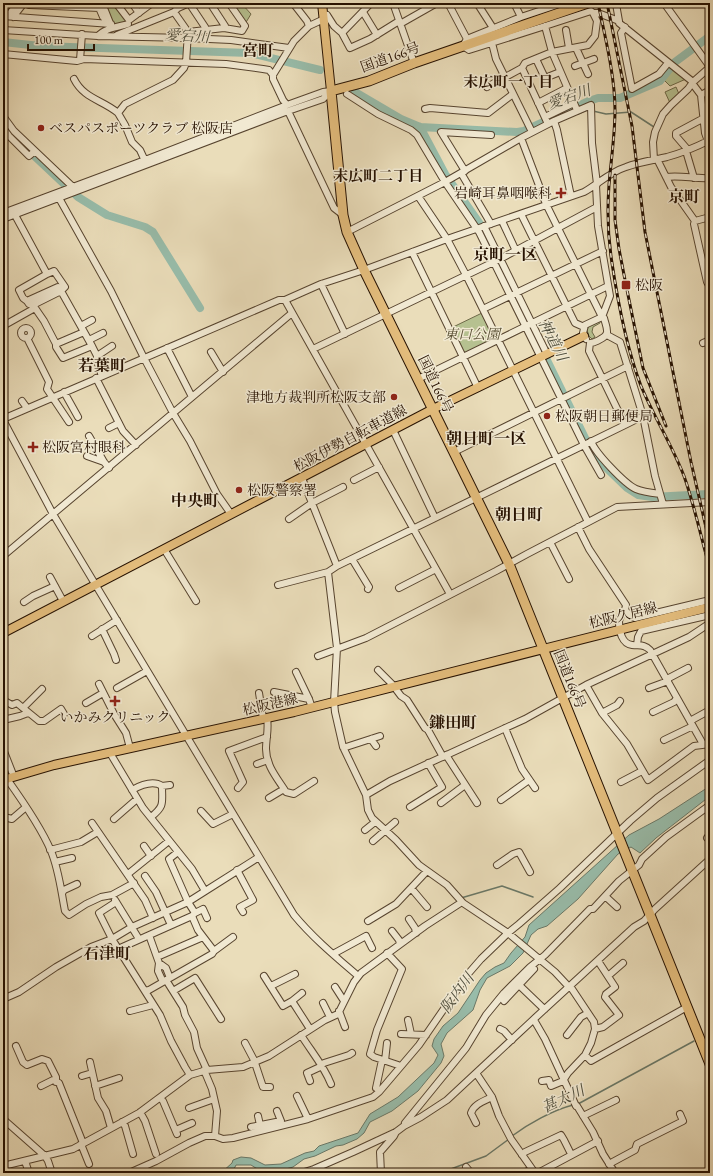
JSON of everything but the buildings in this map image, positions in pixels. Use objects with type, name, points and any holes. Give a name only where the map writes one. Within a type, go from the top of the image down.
[{"type":"highway","name":"国道166号","points":[[590,7],[468,42],[369,81],[331,91],[343,215],[347,232],[364,270],[509,564],[710,1064]]},
{"type":"main road","points":[[321,4],[324,18],[331,91]]},
{"type":"main road","name":"松阪伊勢自転車道線","points":[[3,633],[433,409],[544,355],[584,331]]},
{"type":"main road","name":"松阪久居線","points":[[542,649],[710,607]]},
{"type":"main road","name":"松阪港線","points":[[7,779],[54,764],[312,708],[542,649]]},
{"type":"street","points":[[8,16],[18,3]]},
{"type":"street","points":[[24,3],[36,5],[100,5],[111,24],[8,16],[24,3]]},
{"type":"street","points":[[116,3],[129,20],[151,4]]},
{"type":"street","points":[[132,3],[139,13]]},
{"type":"street","points":[[114,36],[174,12],[178,8],[189,3],[206,30]]},
{"type":"street","points":[[210,3],[225,26],[224,28]]},
{"type":"street","points":[[187,35],[206,30],[224,28],[242,31],[245,26],[229,3]]},
{"type":"street","points":[[293,3],[307,21],[308,26]]},
{"type":"street","points":[[342,33],[371,3]]},
{"type":"street","points":[[393,3],[414,63]]},
{"type":"street","points":[[343,215],[334,208],[273,79],[274,73],[294,41],[308,26],[327,15],[334,26],[342,33],[350,48],[378,35],[437,3]]},
{"type":"street","points":[[448,3],[468,42],[469,50],[545,26],[590,7]]},
{"type":"street","points":[[477,3],[493,28]]},
{"type":"street","points":[[514,3],[521,17]]},
{"type":"street","points":[[468,42],[493,28],[563,3]]},
{"type":"street","points":[[618,3],[616,4],[619,21]]},
{"type":"street","points":[[664,3],[710,67],[692,82],[688,90],[666,110],[656,129],[652,147],[656,159],[671,187],[695,221],[694,224],[707,282],[710,287]]},
{"type":"street","points":[[358,976],[305,929],[294,915],[116,620],[54,514],[3,419],[279,300],[284,300],[320,284],[364,270],[447,239],[584,192],[612,173],[624,167],[687,150],[709,142],[701,95],[692,82],[619,21],[598,13],[590,7]]},
{"type":"street","points":[[487,87],[522,68],[525,63],[552,52],[588,45],[595,36],[597,21],[590,7]]},
{"type":"street","points":[[118,113],[125,104],[173,80],[184,68],[186,63],[187,35],[174,12]]},
{"type":"street","points":[[363,12],[378,35]]},
{"type":"street","points":[[98,36],[109,29],[128,24]]},
{"type":"street","points":[[545,26],[552,52],[577,110]]},
{"type":"street","points":[[625,27],[621,33],[632,89],[659,74],[671,64]]},
{"type":"street","points":[[3,30],[98,36],[187,35],[246,42],[288,50]]},
{"type":"street","points":[[566,30],[569,48]]},
{"type":"street","points":[[80,60],[82,34]]},
{"type":"street","points":[[492,43],[496,59],[532,132]]},
{"type":"street","points":[[576,48],[588,74]]},
{"type":"street","points":[[3,54],[77,61],[99,59],[226,64],[269,70],[274,73]]},
{"type":"street","points":[[536,59],[546,78],[560,72]]},
{"type":"street","points":[[575,66],[594,59]]},
{"type":"street","points":[[522,68],[538,103],[550,121],[571,196]]},
{"type":"street","points":[[74,79],[77,86],[90,98],[109,106],[118,113],[132,142],[140,150],[146,163]]},
{"type":"street","points":[[538,103],[568,88]]},
{"type":"street","points":[[701,95],[710,90]]},
{"type":"street","points":[[3,213],[202,143],[287,108],[323,100],[331,91]]},
{"type":"street","points":[[347,94],[378,114],[415,132],[445,182],[481,227],[497,260],[510,296],[544,355]]},
{"type":"street","points":[[426,109],[430,108],[488,113],[513,94]]},
{"type":"street","points":[[347,232],[445,182],[522,140],[574,103]]},
{"type":"street","points":[[550,121],[591,105],[598,226],[610,296],[602,317],[586,324],[584,331]]},
{"type":"street","points":[[694,178],[687,150],[676,136],[676,133],[710,113]]},
{"type":"street","points":[[4,120],[18,140]]},
{"type":"street","points":[[3,128],[33,153],[72,190]]},
{"type":"street","points":[[491,136],[442,132],[462,173],[491,224]]},
{"type":"street","points":[[522,140],[546,204],[590,294],[602,317],[604,318],[608,332],[594,343],[590,343]]},
{"type":"street","points":[[666,177],[676,176],[710,178]]},
{"type":"street","points":[[3,220],[59,198],[72,190]]},
{"type":"street","points":[[418,196],[447,239],[466,275],[588,522]]},
{"type":"street","points":[[59,198],[111,291],[173,413],[190,441],[218,494],[231,514]]},
{"type":"street","points":[[313,349],[516,251],[597,207]]},
{"type":"street","points":[[521,214],[575,323],[584,331],[590,343],[589,351],[625,425]]},
{"type":"street","points":[[15,215],[47,274]]},
{"type":"street","points":[[695,221],[710,217]]},
{"type":"street","points":[[502,220],[516,251]]},
{"type":"street","points":[[483,309],[602,251]]},
{"type":"street","points":[[412,252],[478,388]]},
{"type":"street","points":[[497,260],[517,292],[532,323],[544,355],[601,475]]},
{"type":"street","points":[[3,326],[34,307],[61,291],[65,287],[54,271],[19,290],[23,298],[34,307],[44,321],[56,344],[56,347],[63,358],[91,343],[103,333]]},
{"type":"street","points":[[320,284],[345,334]]},
{"type":"street","points":[[418,379],[608,286]]},
{"type":"street","points":[[27,301],[58,287],[97,356],[99,377],[119,423],[123,431],[136,445]]},
{"type":"street","points":[[284,300],[450,594]]},
{"type":"street","points":[[3,556],[292,313]]},
{"type":"street","points":[[56,344],[83,329],[92,320]]},
{"type":"street","points":[[606,335],[620,342],[643,416],[654,476],[663,504]]},
{"type":"street","points":[[27,338],[49,382],[47,389],[69,422]]},
{"type":"street","points":[[703,343],[710,340]]},
{"type":"street","points":[[97,356],[112,346]]},
{"type":"street","points":[[167,348],[192,397]]},
{"type":"street","points":[[211,352],[223,372]]},
{"type":"street","points":[[454,452],[628,366]]},
{"type":"street","points":[[64,392],[78,417]]},
{"type":"street","points":[[22,401],[27,408]]},
{"type":"street","points":[[278,584],[328,572],[337,566],[643,416]]},
{"type":"street","points":[[109,428],[119,423]]},
{"type":"street","points":[[393,430],[435,518]]},
{"type":"street","points":[[89,436],[109,468]]},
{"type":"street","points":[[587,443],[634,488],[649,493],[660,494]]},
{"type":"street","points":[[87,456],[104,462]]},
{"type":"street","points":[[354,480],[379,467]]},
{"type":"street","points":[[302,478],[337,566]]},
{"type":"street","points":[[289,519],[312,503],[343,487]]},
{"type":"street","points":[[318,656],[366,638],[617,507],[710,502]]},
{"type":"street","points":[[578,527],[589,549],[626,605],[625,610],[619,619],[622,637],[631,645],[641,644],[652,653],[703,744]]},
{"type":"street","points":[[550,542],[569,579]]},
{"type":"street","points":[[164,549],[196,601]]},
{"type":"street","points":[[352,559],[369,586],[368,589]]},
{"type":"street","points":[[400,588],[436,569]]},
{"type":"street","points":[[328,572],[337,648],[334,702],[343,747],[366,795],[368,810],[375,822],[396,840],[412,859],[427,871],[443,880],[460,900],[509,933],[570,986],[594,1022],[595,1029],[591,1043],[585,1055],[568,1073],[563,1081],[550,1086],[549,1080],[542,1081]]},
{"type":"street","points":[[50,577],[63,601]]},
{"type":"street","points":[[24,602],[32,596],[55,586]]},
{"type":"street","points":[[625,610],[635,618],[710,600]]},
{"type":"street","points":[[637,645],[638,637],[641,631],[710,615]]},
{"type":"street","points":[[366,795],[390,781],[540,711],[586,685],[689,637],[708,624],[703,616]]},
{"type":"street","points":[[92,636],[116,620]]},
{"type":"street","points":[[102,629],[116,660]]},
{"type":"street","points":[[649,688],[688,668]]},
{"type":"street","points":[[378,670],[401,696],[407,700],[477,803]]},
{"type":"street","points":[[117,688],[147,671]]},
{"type":"street","points":[[296,672],[312,708]]},
{"type":"street","points":[[99,684],[114,714],[126,733],[130,748]]},
{"type":"street","points":[[586,685],[602,713],[627,744],[648,780],[694,746],[710,744]]},
{"type":"street","points":[[23,708],[42,690]]},
{"type":"street","points":[[274,692],[309,699]]},
{"type":"street","points":[[86,703],[103,693]]},
{"type":"street","points":[[259,694],[268,728],[266,751],[270,768],[286,792],[294,794],[314,781]]},
{"type":"street","points":[[653,712],[674,702],[677,698]]},
{"type":"street","points":[[3,700],[12,705],[17,703],[39,721],[44,721],[61,709],[64,714]]},
{"type":"street","points":[[602,713],[620,702]]},
{"type":"street","points":[[664,740],[692,724],[710,710]]},
{"type":"street","points":[[3,720],[28,713]]},
{"type":"street","points":[[505,728],[522,769],[535,788]]},
{"type":"street","points":[[343,747],[380,736]]},
{"type":"street","points":[[238,788],[243,782],[229,751],[267,737]]},
{"type":"street","points":[[371,739],[376,746]]},
{"type":"street","points":[[3,748],[7,779],[26,807],[55,862],[65,911],[69,915],[86,904],[101,897],[112,895],[134,883]]},
{"type":"street","points":[[110,753],[137,799],[192,869],[205,891]]},
{"type":"street","points":[[257,764],[268,760]]},
{"type":"street","points":[[251,1126],[264,1126],[308,1119],[373,1097],[379,1092],[426,1035],[468,974],[509,933],[657,798],[710,760]]},
{"type":"street","points":[[410,807],[442,787],[428,763]]},
{"type":"street","points":[[621,782],[642,771]]},
{"type":"street","points":[[501,800],[529,780]]},
{"type":"street","points":[[132,790],[142,784],[158,784],[162,786],[170,785]]},
{"type":"street","points":[[442,803],[465,785]]},
{"type":"street","points":[[151,817],[159,811],[162,805],[162,786]]},
{"type":"street","points":[[269,798],[284,789]]},
{"type":"street","points":[[114,819],[137,799]]},
{"type":"street","points":[[3,814],[4,817],[12,819],[26,807]]},
{"type":"street","points":[[404,1126],[466,1048],[486,1015],[504,993],[606,896],[619,881],[632,869],[639,865],[642,859],[666,837],[709,809]]},
{"type":"street","points":[[201,811],[213,824],[233,814]]},
{"type":"street","points":[[92,822],[148,904],[152,918]]},
{"type":"street","points":[[365,830],[375,822]]},
{"type":"street","points":[[373,841],[386,832],[395,822]]},
{"type":"street","points":[[50,850],[81,842],[96,832]]},
{"type":"street","points":[[710,834],[707,838],[710,842]]},
{"type":"street","points":[[128,874],[169,841]]},
{"type":"street","points":[[144,846],[151,856]]},
{"type":"street","points":[[178,852],[169,859],[194,914],[198,930],[214,950]]},
{"type":"street","points":[[497,864],[518,852],[530,872]]},
{"type":"street","points":[[3,999],[19,992],[56,967],[91,947],[112,939],[132,927],[188,902],[259,857]]},
{"type":"street","points":[[55,862],[72,858]]},
{"type":"street","points":[[300,1173],[314,1169],[396,1132],[447,1100],[710,859]]},
{"type":"street","points":[[237,870],[253,900],[240,907]]},
{"type":"street","points":[[368,921],[396,904],[427,871]]},
{"type":"street","points":[[145,876],[156,892],[171,925]]},
{"type":"street","points":[[62,893],[64,890],[77,884]]},
{"type":"street","points":[[411,888],[427,907]]},
{"type":"street","points":[[112,895],[139,939]]},
{"type":"street","points":[[606,896],[616,907]]},
{"type":"street","points":[[3,1166],[73,1149],[140,1112],[190,1075],[206,1070],[237,1069],[255,1063],[269,1056],[330,1017],[338,1014],[358,976],[368,967],[460,900]]},
{"type":"street","points":[[116,902],[99,913],[112,939],[160,1015],[170,1041],[190,1075]]},
{"type":"street","points":[[118,949],[203,909],[207,918]]},
{"type":"street","points":[[409,919],[415,928],[416,933]]},
{"type":"street","points":[[392,931],[399,940],[400,944]]},
{"type":"street","points":[[149,935],[158,960],[166,968],[166,980],[183,1007],[185,1015],[194,1032],[197,1048],[206,1070],[217,1111],[215,1136]]},
{"type":"street","points":[[333,954],[366,936],[372,948]]},
{"type":"street","points":[[158,960],[203,937]]},
{"type":"street","points":[[145,992],[212,954],[214,950],[233,937]]},
{"type":"street","points":[[387,953],[402,969],[370,1054],[400,1067]]},
{"type":"street","points":[[504,1001],[540,960]]},
{"type":"street","points":[[595,1029],[603,1027],[619,1015],[606,997],[606,994],[615,987],[598,961]]},
{"type":"street","points":[[608,976],[623,963]]},
{"type":"street","points":[[271,986],[295,974]]},
{"type":"street","points":[[264,976],[283,1006],[302,993]]},
{"type":"street","points":[[173,991],[195,978],[221,1019]]},
{"type":"street","points":[[519,985],[545,1009]]},
{"type":"street","points":[[335,987],[344,1001]]},
{"type":"street","points":[[292,1001],[310,1030]]},
{"type":"street","points":[[323,1003],[330,1017]]},
{"type":"street","points":[[130,1012],[153,1005]]},
{"type":"street","points":[[585,1055],[591,1061],[687,1007]]},
{"type":"street","points":[[339,1011],[345,1027]]},
{"type":"street","points":[[567,1035],[582,1017],[588,1013]]},
{"type":"street","points":[[408,1020],[411,1034]]},
{"type":"street","points":[[534,1020],[545,1039],[576,1105],[615,1173]]},
{"type":"street","points":[[500,1029],[504,1030],[512,1040]]},
{"type":"street","points":[[401,1034],[426,1035]]},
{"type":"street","points":[[301,1035],[321,1064],[331,1084]]},
{"type":"street","points":[[245,1043],[255,1063],[263,1087],[270,1087]]},
{"type":"street","points":[[376,1088],[387,1043]]},
{"type":"street","points":[[16,1046],[23,1062],[27,1065],[42,1059],[48,1061],[56,1077],[56,1082]]},
{"type":"street","points":[[310,1081],[307,1073],[320,1067],[321,1064],[352,1053]]},
{"type":"street","points":[[90,1062],[98,1098],[106,1111],[111,1128]]},
{"type":"street","points":[[82,1076],[92,1073]]},
{"type":"street","points":[[476,1073],[492,1096],[499,1116],[510,1138],[535,1172]]},
{"type":"street","points":[[95,1086],[119,1078]]},
{"type":"street","points":[[41,1086],[53,1080],[59,1083],[89,1164]]},
{"type":"street","points":[[297,1096],[308,1119]]},
{"type":"street","points":[[476,1123],[471,1113],[472,1109],[492,1096]]},
{"type":"street","points":[[160,1098],[163,1101],[177,1132],[192,1123]]},
{"type":"street","points":[[189,1108],[214,1099]]},
{"type":"street","points":[[583,1116],[616,1100]]},
{"type":"street","points":[[323,1114],[328,1107]]},
{"type":"street","points":[[129,1173],[195,1139],[205,1136],[215,1136],[223,1139],[234,1138],[281,1121],[277,1110]]},
{"type":"street","points":[[416,1110],[421,1117]]},
{"type":"street","points":[[140,1112],[146,1121],[156,1154]]},
{"type":"street","points":[[609,1164],[635,1150],[637,1144],[683,1121],[680,1114]]},
{"type":"street","points":[[258,1116],[264,1126]]},
{"type":"street","points":[[3,1119],[45,1156],[52,1173]]},
{"type":"street","points":[[122,1122],[125,1126],[133,1154]]},
{"type":"street","points":[[381,1173],[380,1152],[396,1132]]},
{"type":"street","points":[[522,1155],[525,1152],[560,1135],[571,1154]]},
{"type":"street","points":[[524,1173],[535,1172],[598,1141]]},
{"type":"street","points":[[25,1161],[29,1173]]},
{"type":"street","points":[[466,1167],[470,1173]]},
{"type":"green space","points":[[3,3],[15,3],[8,12],[3,13]]},
{"type":"green space","points":[[104,3],[114,3],[128,22],[114,27]]},
{"type":"green space","points":[[230,3],[242,4],[251,14],[245,24]]},
{"type":"green space","points":[[673,70],[686,79],[670,86],[664,80]]},
{"type":"green space","points":[[676,87],[679,94],[670,103],[665,92]]},
{"type":"green space","name":"東口公園","points":[[482,313],[494,338],[493,341],[466,354],[463,353],[451,328]]},
{"type":"green space","points":[[600,321],[600,323],[593,327],[592,332],[595,337],[592,339],[587,330],[589,326]]},
{"type":"shaded area","name":"阪内川","points":[[710,786],[710,796],[656,838],[640,853],[631,847],[618,854],[578,899],[547,926],[538,929],[531,935],[523,953],[510,966],[487,978],[480,990],[473,1010],[447,1033],[441,1044],[444,1056],[441,1063],[418,1091],[392,1111],[370,1122],[364,1133],[357,1139],[304,1159],[293,1167],[275,1172],[259,1170],[251,1165],[236,1165],[232,1173],[221,1173],[232,1163],[233,1160],[241,1157],[251,1158],[265,1165],[281,1164],[305,1153],[314,1151],[319,1146],[358,1133],[370,1114],[398,1097],[434,1063],[438,1055],[432,1046],[434,1039],[443,1026],[458,1013],[486,973],[504,963],[525,937],[529,925],[629,835],[659,819]]},
{"type":"waterway","name":"愛宕川","points":[[355,92],[401,119],[420,127],[517,132],[524,131],[589,101],[598,98],[620,98],[660,81],[675,62],[710,36]]},
{"type":"waterway","name":"愛宕川","points":[[3,42],[40,46],[250,53],[320,70]]},
{"type":"waterway","points":[[578,114],[587,110],[590,111]]},
{"type":"waterway","points":[[593,111],[606,114],[631,112],[654,127]]},
{"type":"waterway","points":[[3,122],[11,134],[78,197],[107,215],[145,227],[153,232],[200,308]]},
{"type":"waterway","name":"神道川","points":[[420,127],[445,174],[480,224],[532,331]]},
{"type":"waterway","name":"神道川","points":[[542,350],[596,458],[627,488],[638,495],[652,497],[708,494]]},
{"type":"waterway","points":[[461,898],[502,886],[533,897]]},
{"type":"waterway","name":"甚太川","points":[[706,1033],[710,1031]]},
{"type":"waterway","name":"甚太川","points":[[578,1104],[694,1041]]},
{"type":"waterway","name":"甚太川","points":[[512,1136],[541,1118],[557,1110],[573,1105]]},
{"type":"waterway","name":"甚太川","points":[[440,1173],[486,1156],[509,1139]]},
{"type":"railway","points":[[598,3],[609,56],[615,97],[614,138],[609,185],[608,224],[614,278],[620,310],[631,357],[641,386],[684,476],[710,569]]},
{"type":"railway","points":[[607,3],[632,126],[645,232],[691,462],[710,545]]},
{"type":"railway","points":[[615,175],[615,220],[626,285],[643,368],[666,426]]},
{"type":"place","name":"ベスパスポーツクラブ 松阪店","points":[[41,128]]},
{"type":"place","name":"岩崎耳鼻咽喉科","points":[[561,193]]},
{"type":"place","name":"松阪","points":[[626,285]]},
{"type":"place","name":"津地方裁判所松阪支部","points":[[394,397]]},
{"type":"place","name":"松阪朝日郵便局","points":[[547,416]]},
{"type":"place","name":"松阪宮村眼科","points":[[33,447]]},
{"type":"place","name":"松阪警察署","points":[[239,490]]},
{"type":"place","name":"いかみクリニック","points":[[115,701]]},
{"type":"district","name":"宮町","points":[[258,50]]},
{"type":"district","name":"末広町一丁目","points":[[508,82]]},
{"type":"district","name":"末広町二丁目","points":[[378,176]]},
{"type":"district","name":"京町","points":[[684,196]]},
{"type":"district","name":"京町一区","points":[[505,254]]},
{"type":"district","name":"若葉町","points":[[102,365]]},
{"type":"district","name":"朝日町一区","points":[[486,438]]},
{"type":"district","name":"中央町","points":[[195,500]]},
{"type":"district","name":"朝日町","points":[[519,514]]},
{"type":"district","name":"鎌田町","points":[[453,722]]},
{"type":"district","name":"石津町","points":[[107,953]]}]
